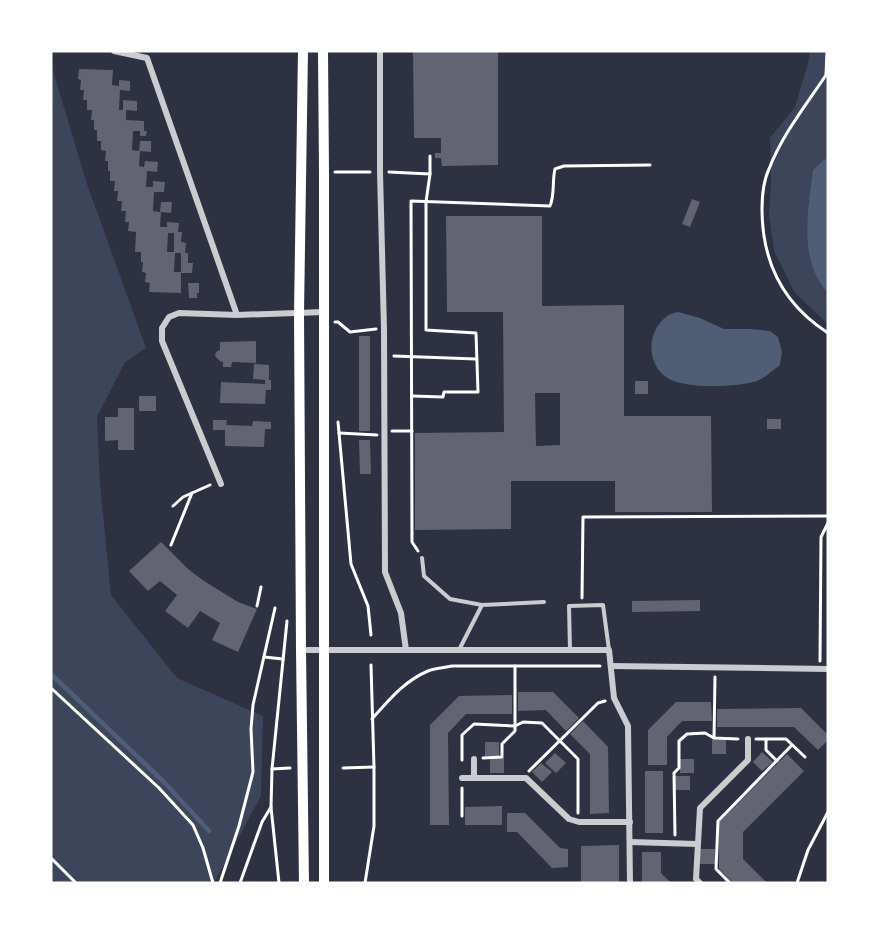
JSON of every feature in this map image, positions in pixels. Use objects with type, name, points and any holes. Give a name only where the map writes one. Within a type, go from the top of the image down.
[{"type":"main road","points":[[303,51],[299,314],[304,883]]},
{"type":"main road","points":[[323,51],[324,883]]},
{"type":"street","points":[[114,51],[147,58],[237,315]]},
{"type":"street","points":[[380,51],[385,572],[401,613],[406,650]]},
{"type":"street","points":[[220,482],[162,341],[162,328],[169,317],[179,313],[237,315],[324,312]]},
{"type":"street","points":[[301,650],[609,650],[614,698],[628,726],[630,883]]},
{"type":"street","points":[[611,666],[824,669]]},
{"type":"street","points":[[700,883],[696,879],[699,808],[748,760],[748,739]]},
{"type":"street","points":[[474,759],[474,778]]},
{"type":"street","points":[[462,778],[526,778],[569,819],[579,822],[630,822]]},
{"type":"street","points":[[630,842],[697,844]]},
{"type":"lane","points":[[422,558],[424,576],[450,599],[482,605],[544,602]]},
{"type":"lane","points":[[459,650],[482,605]]},
{"type":"lane","points":[[570,650],[569,606],[582,605],[603,605],[609,650]]},
{"type":"path","points":[[827,51],[827,75],[781,144],[768,170],[762,192],[762,227],[768,260],[783,290],[801,313],[828,333]]},
{"type":"path","points":[[411,396],[443,397],[444,392],[478,392],[476,333],[426,330],[426,202],[430,156]]},
{"type":"path","points":[[422,558],[412,542],[411,201],[550,206],[553,198],[555,169],[564,166],[650,165]]},
{"type":"path","points":[[324,172],[430,174]]},
{"type":"path","points":[[334,322],[338,322],[350,332],[384,329]]},
{"type":"path","points":[[384,356],[476,359]]},
{"type":"path","points":[[338,423],[351,564],[368,606],[370,635]]},
{"type":"path","points":[[339,433],[412,431]]},
{"type":"path","points":[[173,506],[183,497],[220,482]]},
{"type":"path","points":[[171,545],[192,493]]},
{"type":"path","points":[[582,605],[583,517],[828,516]]},
{"type":"path","points":[[824,669],[821,537],[828,523]]},
{"type":"path","points":[[257,606],[261,587]]},
{"type":"path","points":[[220,883],[239,826],[253,772],[251,729],[254,705],[274,608]]},
{"type":"path","points":[[264,657],[283,659]]},
{"type":"path","points":[[366,883],[374,826],[371,665]]},
{"type":"path","points":[[372,719],[395,693],[411,680],[429,671],[452,666],[611,666]]},
{"type":"path","points":[[474,759],[501,757],[502,744],[515,730],[515,666]]},
{"type":"path","points":[[714,738],[715,668]]},
{"type":"path","points":[[51,688],[159,788],[193,825],[203,848],[213,883]]},
{"type":"path","points":[[526,778],[530,771],[598,703],[614,698]]},
{"type":"path","points":[[462,816],[462,735],[474,724],[515,726],[523,722],[542,723],[578,759],[579,822]]},
{"type":"path","points":[[675,843],[674,773],[679,768],[680,741],[687,734],[705,733],[714,738],[786,739],[805,757]]},
{"type":"path","points":[[766,739],[766,750],[777,761]]},
{"type":"path","points":[[730,883],[716,870],[718,821],[792,745]]},
{"type":"path","points":[[343,768],[374,767]]},
{"type":"path","points":[[279,883],[271,807],[272,769],[290,768]]},
{"type":"path","points":[[240,883],[262,822],[271,807]]},
{"type":"path","points":[[797,883],[808,850],[828,812]]},
{"type":"path","points":[[51,858],[76,883]]},
{"type":"shaded area","points":[[810,51],[828,51],[828,160],[825,159],[828,324],[795,293],[774,251],[769,215],[770,138],[795,107]]},
{"type":"shaded area","points":[[51,64],[87,184],[146,348],[125,362],[97,417],[100,484],[111,595],[177,678],[263,716],[261,796],[214,883],[51,883]]},
{"type":"shaded area","points":[[825,159],[828,160],[828,293],[812,266],[807,234],[813,170]]},
{"type":"shaded area","points":[[678,312],[700,318],[724,329],[770,331],[778,337],[782,352],[780,365],[760,380],[737,385],[697,386],[666,377],[659,371],[652,356],[652,339],[660,323],[669,315]]},
{"type":"building","points":[[413,51],[498,51],[498,165],[442,166],[441,158],[435,158],[435,153],[441,153],[441,138],[414,138]]},
{"type":"building","points":[[79,69],[113,70],[112,85],[119,86],[119,80],[130,81],[130,91],[120,90],[119,110],[123,110],[123,100],[137,101],[137,111],[126,110],[126,120],[144,121],[144,131],[147,131],[146,136],[140,136],[140,131],[133,131],[132,150],[139,151],[140,141],[151,141],[151,152],[140,151],[139,166],[144,167],[145,161],[158,162],[157,172],[147,171],[146,187],[153,187],[153,181],[165,182],[164,192],[154,192],[153,211],[160,212],[161,202],[172,202],[171,213],[161,212],[160,227],[167,227],[167,222],[179,223],[178,232],[182,232],[181,242],[186,243],[185,253],[188,253],[188,263],[193,263],[192,273],[181,273],[181,293],[149,292],[150,283],[145,282],[146,273],[142,272],[141,252],[135,252],[136,232],[128,231],[129,222],[125,222],[126,211],[121,211],[122,201],[117,201],[118,191],[114,191],[115,181],[110,181],[108,161],[105,161],[106,151],[101,150],[101,141],[97,141],[97,130],[94,130],[94,120],[91,120],[92,110],[87,110],[87,100],[83,100],[84,90],[80,90],[81,80],[78,79]],"holes":[[[168,233],[174,233],[174,252],[167,252]],[[175,253],[181,253],[181,272],[174,272]]]},
{"type":"building","points":[[692,199],[700,202],[690,227],[682,224]]},
{"type":"building","points":[[446,216],[542,216],[542,306],[624,305],[624,416],[711,416],[712,512],[615,512],[615,481],[511,481],[511,529],[415,530],[415,433],[504,432],[503,312],[447,312]],"holes":[[[535,393],[560,393],[560,445],[536,446]]]},
{"type":"building","points":[[188,283],[199,283],[197,298],[189,298]]},
{"type":"building","points":[[359,336],[370,336],[370,431],[359,431]]},
{"type":"building","points":[[256,341],[256,363],[232,362],[231,367],[223,367],[223,362],[215,356],[220,350],[220,342]]},
{"type":"building","points":[[254,364],[269,365],[271,390],[266,390],[265,404],[220,403],[221,382],[265,384],[265,380],[253,379]]},
{"type":"building","points":[[635,381],[648,381],[648,394],[635,394]]},
{"type":"building","points":[[139,396],[156,396],[156,411],[139,411]]},
{"type":"building","points":[[118,408],[134,408],[134,450],[118,450],[118,440],[105,441],[105,417],[118,417]]},
{"type":"building","points":[[767,419],[781,419],[781,429],[767,429]]},
{"type":"building","points":[[213,420],[227,420],[226,425],[252,426],[253,421],[271,422],[271,429],[265,429],[264,447],[225,446],[225,430],[213,430]]},
{"type":"building","points":[[359,440],[370,440],[371,474],[360,474]]},
{"type":"building","points":[[161,542],[188,569],[204,581],[238,602],[257,609],[238,652],[212,640],[220,623],[200,611],[188,628],[165,611],[177,595],[160,581],[148,591],[129,571]]},
{"type":"building","points":[[700,600],[700,611],[632,612],[632,601]]},
{"type":"building","points":[[518,692],[553,692],[579,718],[566,731],[546,710],[518,711]]},
{"type":"building","points":[[512,695],[512,714],[466,714],[448,733],[449,825],[430,825],[430,725],[459,696]]},
{"type":"building","points":[[676,702],[711,702],[712,721],[682,721],[667,737],[667,765],[648,765],[648,730]]},
{"type":"building","points":[[801,708],[828,735],[828,740],[818,750],[794,727],[717,727],[717,709]]},
{"type":"building","points":[[583,721],[608,747],[609,813],[590,814],[590,754],[570,734]]},
{"type":"building","points":[[712,740],[726,740],[726,754],[712,754]]},
{"type":"building","points":[[485,742],[499,742],[499,756],[485,756]]},
{"type":"building","points":[[762,752],[773,762],[762,771],[753,762]]},
{"type":"building","points":[[555,753],[566,763],[556,773],[545,763]]},
{"type":"building","points":[[787,754],[804,771],[743,832],[743,859],[767,883],[733,883],[719,869],[719,822]]},
{"type":"building","points":[[490,758],[504,758],[504,773],[490,773]]},
{"type":"building","points":[[680,759],[694,759],[694,773],[680,773]]},
{"type":"building","points":[[541,763],[552,772],[542,782],[532,772]]},
{"type":"building","points":[[645,771],[663,771],[663,833],[645,833]]},
{"type":"building","points":[[675,776],[690,776],[690,790],[675,790]]},
{"type":"building","points":[[502,806],[502,825],[465,825],[465,807]]},
{"type":"building","points":[[507,813],[525,813],[560,848],[568,849],[568,867],[552,868],[517,832],[507,832]]},
{"type":"building","points":[[619,845],[619,883],[581,883],[581,846]]},
{"type":"building","points":[[700,849],[715,849],[715,864],[700,864]]},
{"type":"building","points":[[642,852],[661,852],[661,873],[671,883],[642,882]]},
{"type":"waterway","points":[[51,674],[165,783],[209,831]]}]
